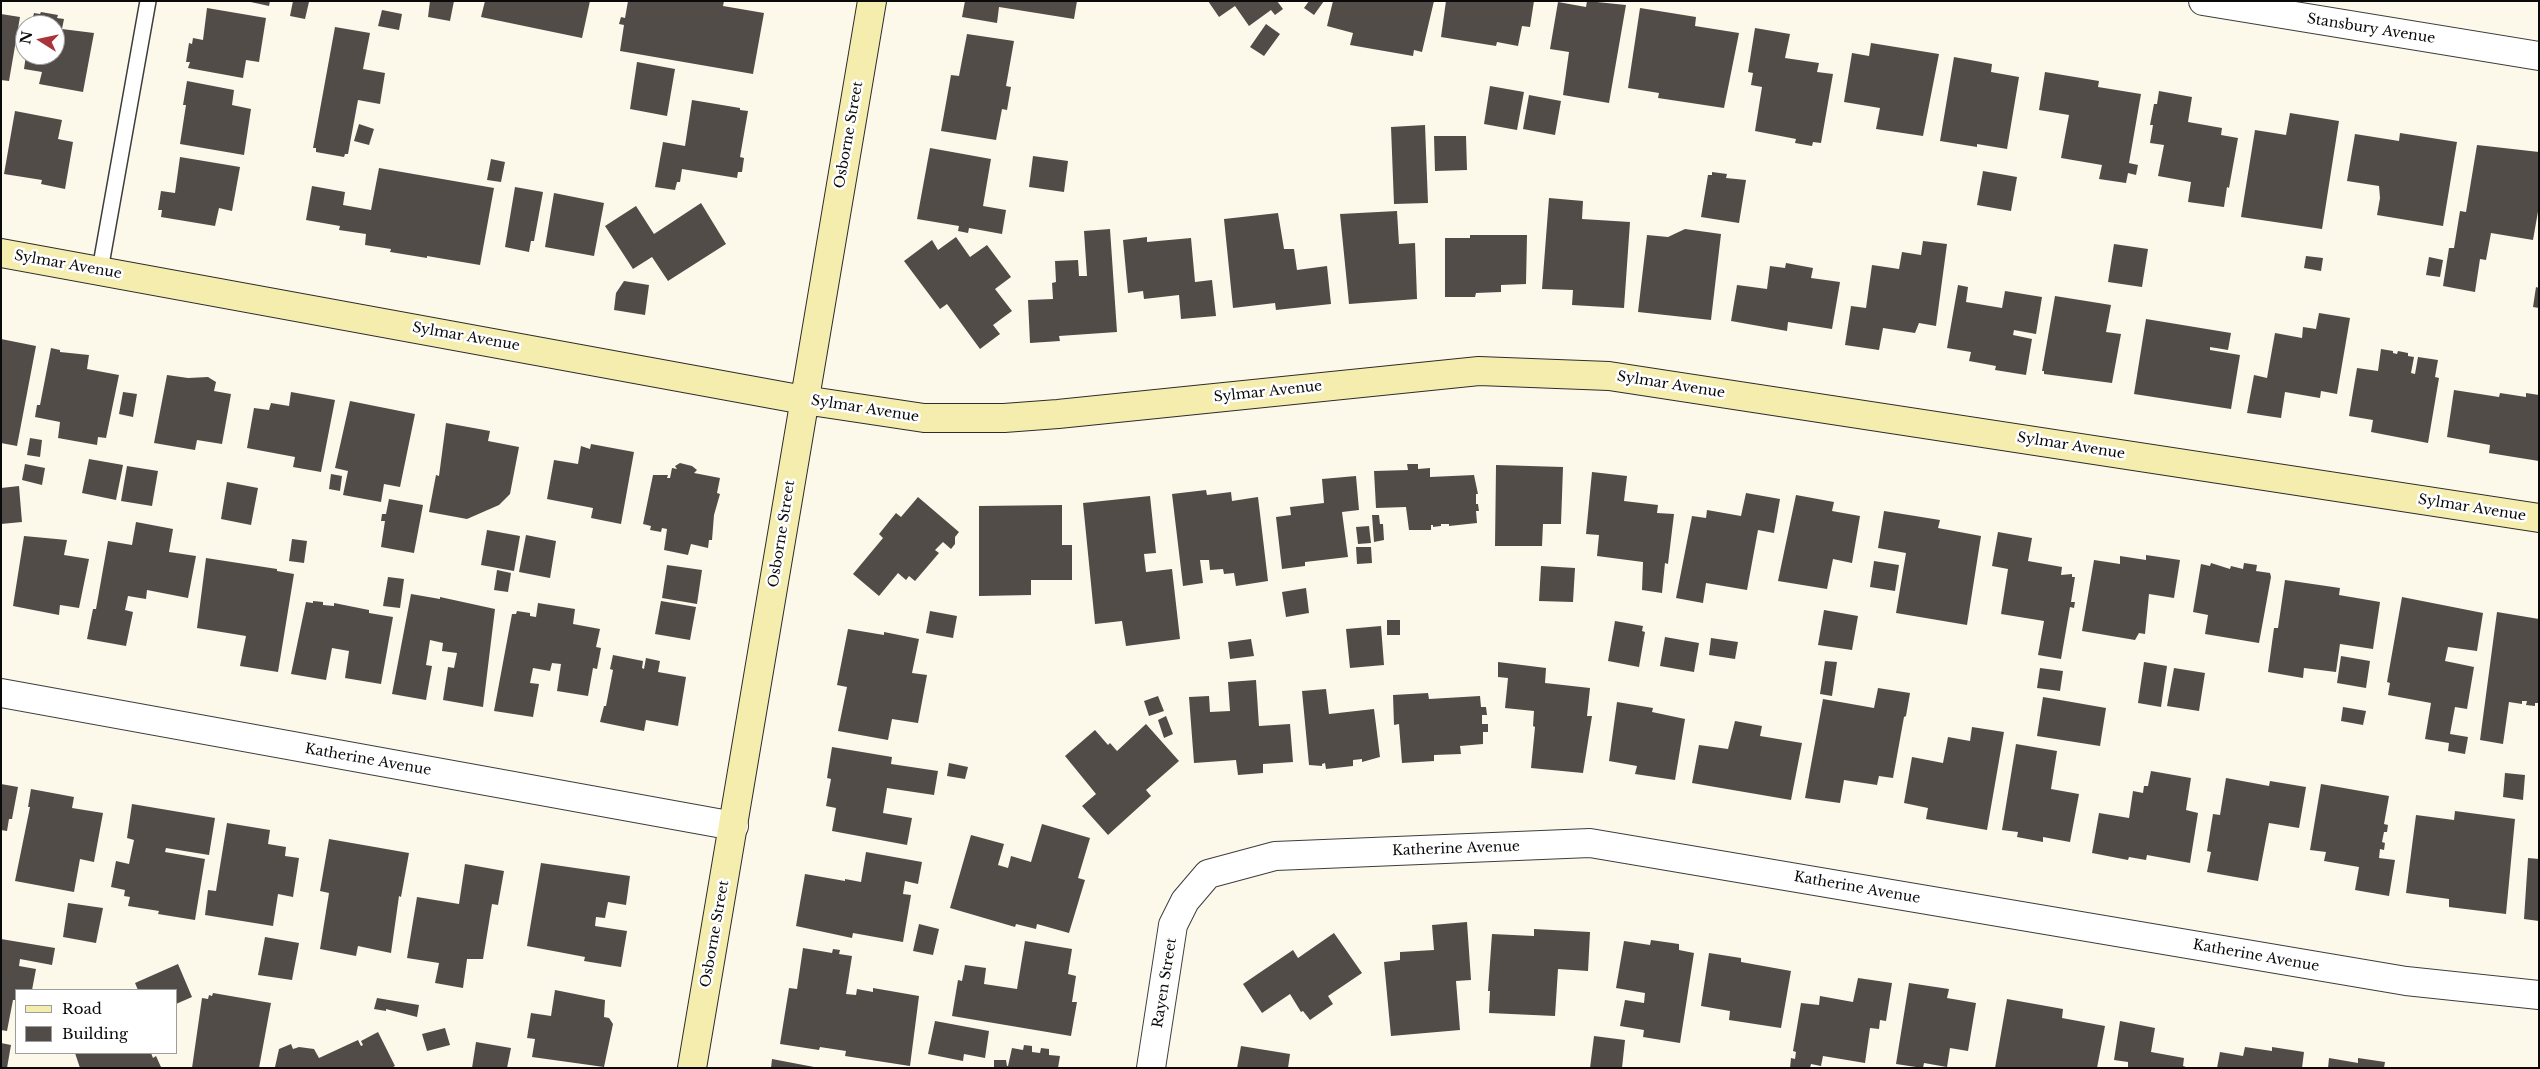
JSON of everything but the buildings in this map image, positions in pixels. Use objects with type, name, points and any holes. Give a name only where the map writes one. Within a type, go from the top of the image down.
[{"type":"street","name":"Osborne Street","points":[[692,1068],[872,1]]},
{"type":"street","name":"Stansbury Avenue","points":[[2203,1],[2539,56]]},
{"type":"street","name":"Sylmar Avenue","points":[[1,253],[804,400],[924,418],[1004,418],[1479,371],[1609,376],[2539,518]]},
{"type":"street","name":"Katherine Avenue","points":[[1,693],[734,826]]},
{"type":"street","name":"Katherine Avenue","points":[[1185,901],[1208,874],[1275,856],[1590,843],[2406,981],[2539,995]]},
{"type":"street","name":"Rayen Street","points":[[1151,1068],[1173,926],[1185,901]]},
{"type":"lane","points":[[100,270],[148,1]]}]
